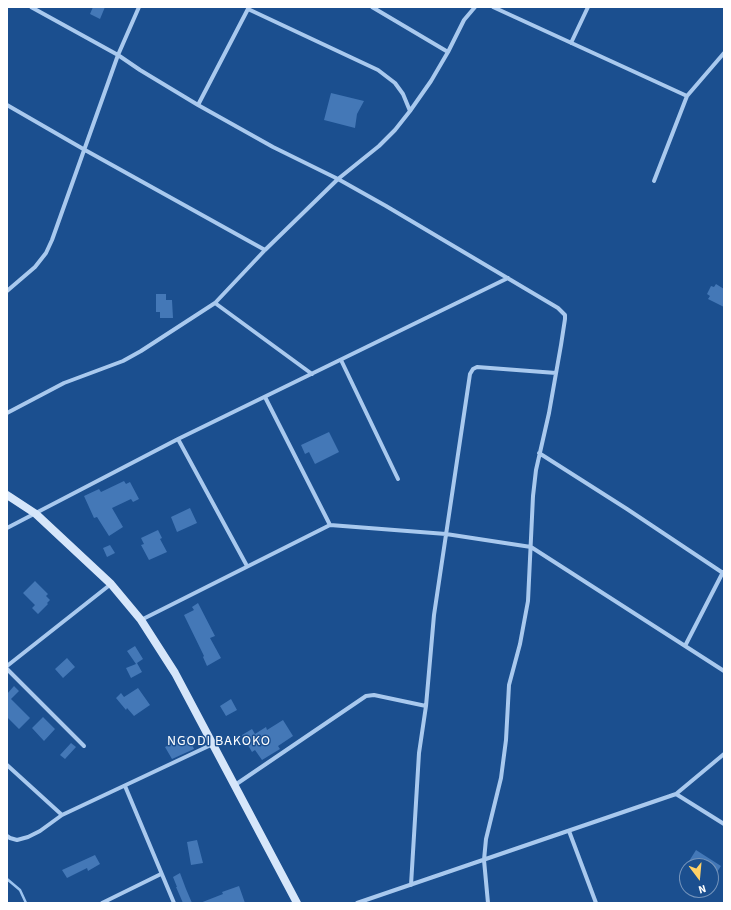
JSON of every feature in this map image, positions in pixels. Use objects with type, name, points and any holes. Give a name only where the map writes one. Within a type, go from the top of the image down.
[{"type":"main road","points":[[7,494],[36,514],[111,584],[141,620],[175,673],[298,903]]},
{"type":"street","points":[[31,7],[118,55],[144,73],[198,105],[273,147],[338,180],[508,278],[558,308],[564,315],[566,319],[549,413],[539,454],[533,496],[528,602],[520,644],[509,685],[506,740],[501,778],[486,839],[484,860],[488,903]]},
{"type":"street","points":[[7,291],[35,267],[46,253],[118,55],[139,7]]},
{"type":"street","points":[[372,7],[448,52]]},
{"type":"street","points":[[7,413],[64,383],[123,361],[215,303],[265,250],[338,180],[379,146],[395,130],[431,81],[464,20],[476,7]]},
{"type":"street","points":[[493,7],[687,96]]},
{"type":"street","points":[[571,42],[588,7]]},
{"type":"street","points":[[198,105],[248,8],[378,70],[395,83],[403,94],[410,111]]},
{"type":"street","points":[[654,181],[687,96],[724,53]]},
{"type":"street","points":[[7,105],[84,150],[265,250]]},
{"type":"street","points":[[7,528],[178,439],[508,278]]},
{"type":"street","points":[[215,303],[312,374]]},
{"type":"street","points":[[341,360],[398,479]]},
{"type":"street","points":[[411,885],[419,753],[426,706],[434,615],[470,374],[473,369],[477,367],[556,373]]},
{"type":"street","points":[[265,397],[330,525]]},
{"type":"street","points":[[178,439],[247,566]]},
{"type":"street","points":[[539,454],[627,509],[723,572],[685,646]]},
{"type":"street","points":[[141,620],[330,525],[446,534],[531,546],[724,671]]},
{"type":"street","points":[[7,666],[111,584]]},
{"type":"street","points":[[7,669],[84,746]]},
{"type":"street","points":[[235,785],[366,696],[374,695],[426,706]]},
{"type":"street","points":[[7,836],[17,840],[28,837],[40,831],[62,815],[214,744]]},
{"type":"street","points":[[357,903],[676,794],[724,754]]},
{"type":"street","points":[[7,765],[62,815]]},
{"type":"street","points":[[124,786],[174,903]]},
{"type":"street","points":[[676,794],[724,824]]},
{"type":"street","points":[[569,831],[596,903]]},
{"type":"street","points":[[102,903],[161,874]]},
{"type":"building","points":[[93,7],[105,7],[100,19],[90,14]]},
{"type":"building","points":[[331,93],[364,101],[357,114],[355,128],[324,120]]},
{"type":"building","points":[[716,284],[724,289],[724,307],[708,299],[710,296],[707,294],[711,286],[714,287]]},
{"type":"building","points":[[156,294],[166,294],[166,300],[172,300],[173,318],[160,318],[160,312],[156,312]]},
{"type":"building","points":[[329,432],[339,452],[315,464],[309,452],[305,454],[301,445]]},
{"type":"building","points":[[124,481],[126,484],[130,482],[139,499],[133,502],[131,499],[112,508],[123,527],[109,536],[97,517],[94,518],[84,496],[99,489],[101,492]]},
{"type":"building","points":[[190,508],[197,523],[177,532],[171,517]]},
{"type":"building","points":[[158,530],[162,538],[160,539],[167,552],[149,560],[141,545],[144,544],[141,538]]},
{"type":"building","points":[[110,545],[115,553],[107,557],[103,548]]},
{"type":"building","points":[[35,581],[48,594],[46,596],[50,600],[38,614],[32,608],[35,605],[23,593]]},
{"type":"building","points":[[198,603],[215,636],[210,638],[221,658],[207,666],[203,657],[204,656],[184,615],[194,610],[192,607]]},
{"type":"building","points":[[135,646],[143,659],[137,663],[142,672],[131,678],[126,668],[136,664],[127,651]]},
{"type":"building","points":[[67,658],[75,667],[63,678],[55,669]]},
{"type":"building","points":[[14,686],[19,691],[11,699],[30,718],[19,729],[7,717],[7,694]]},
{"type":"building","points":[[138,688],[150,705],[134,716],[127,708],[126,710],[116,698],[121,693],[124,697]]},
{"type":"building","points":[[231,699],[237,710],[226,716],[220,706]]},
{"type":"building","points":[[43,717],[55,729],[44,741],[32,728]]},
{"type":"building","points":[[283,720],[293,736],[278,746],[280,749],[262,760],[255,750],[252,752],[242,735],[252,729],[255,734],[266,727],[267,730]]},
{"type":"building","points":[[188,736],[194,749],[172,759],[165,747]]},
{"type":"building","points":[[71,743],[76,747],[65,759],[60,755]]},
{"type":"building","points":[[197,840],[203,863],[191,865],[187,842]]},
{"type":"building","points":[[696,850],[708,858],[691,858]]},
{"type":"building","points":[[95,855],[100,864],[88,871],[87,868],[67,878],[62,870]]},
{"type":"building","points":[[180,873],[192,903],[183,903],[176,887],[173,877]]},
{"type":"building","points":[[239,886],[245,903],[200,903],[223,894],[222,892]]},
{"type":"waterway","points":[[7,879],[20,890],[26,903]]},
{"type":"district","name":"NGODI BAKOKO","points":[[219,742]]}]
